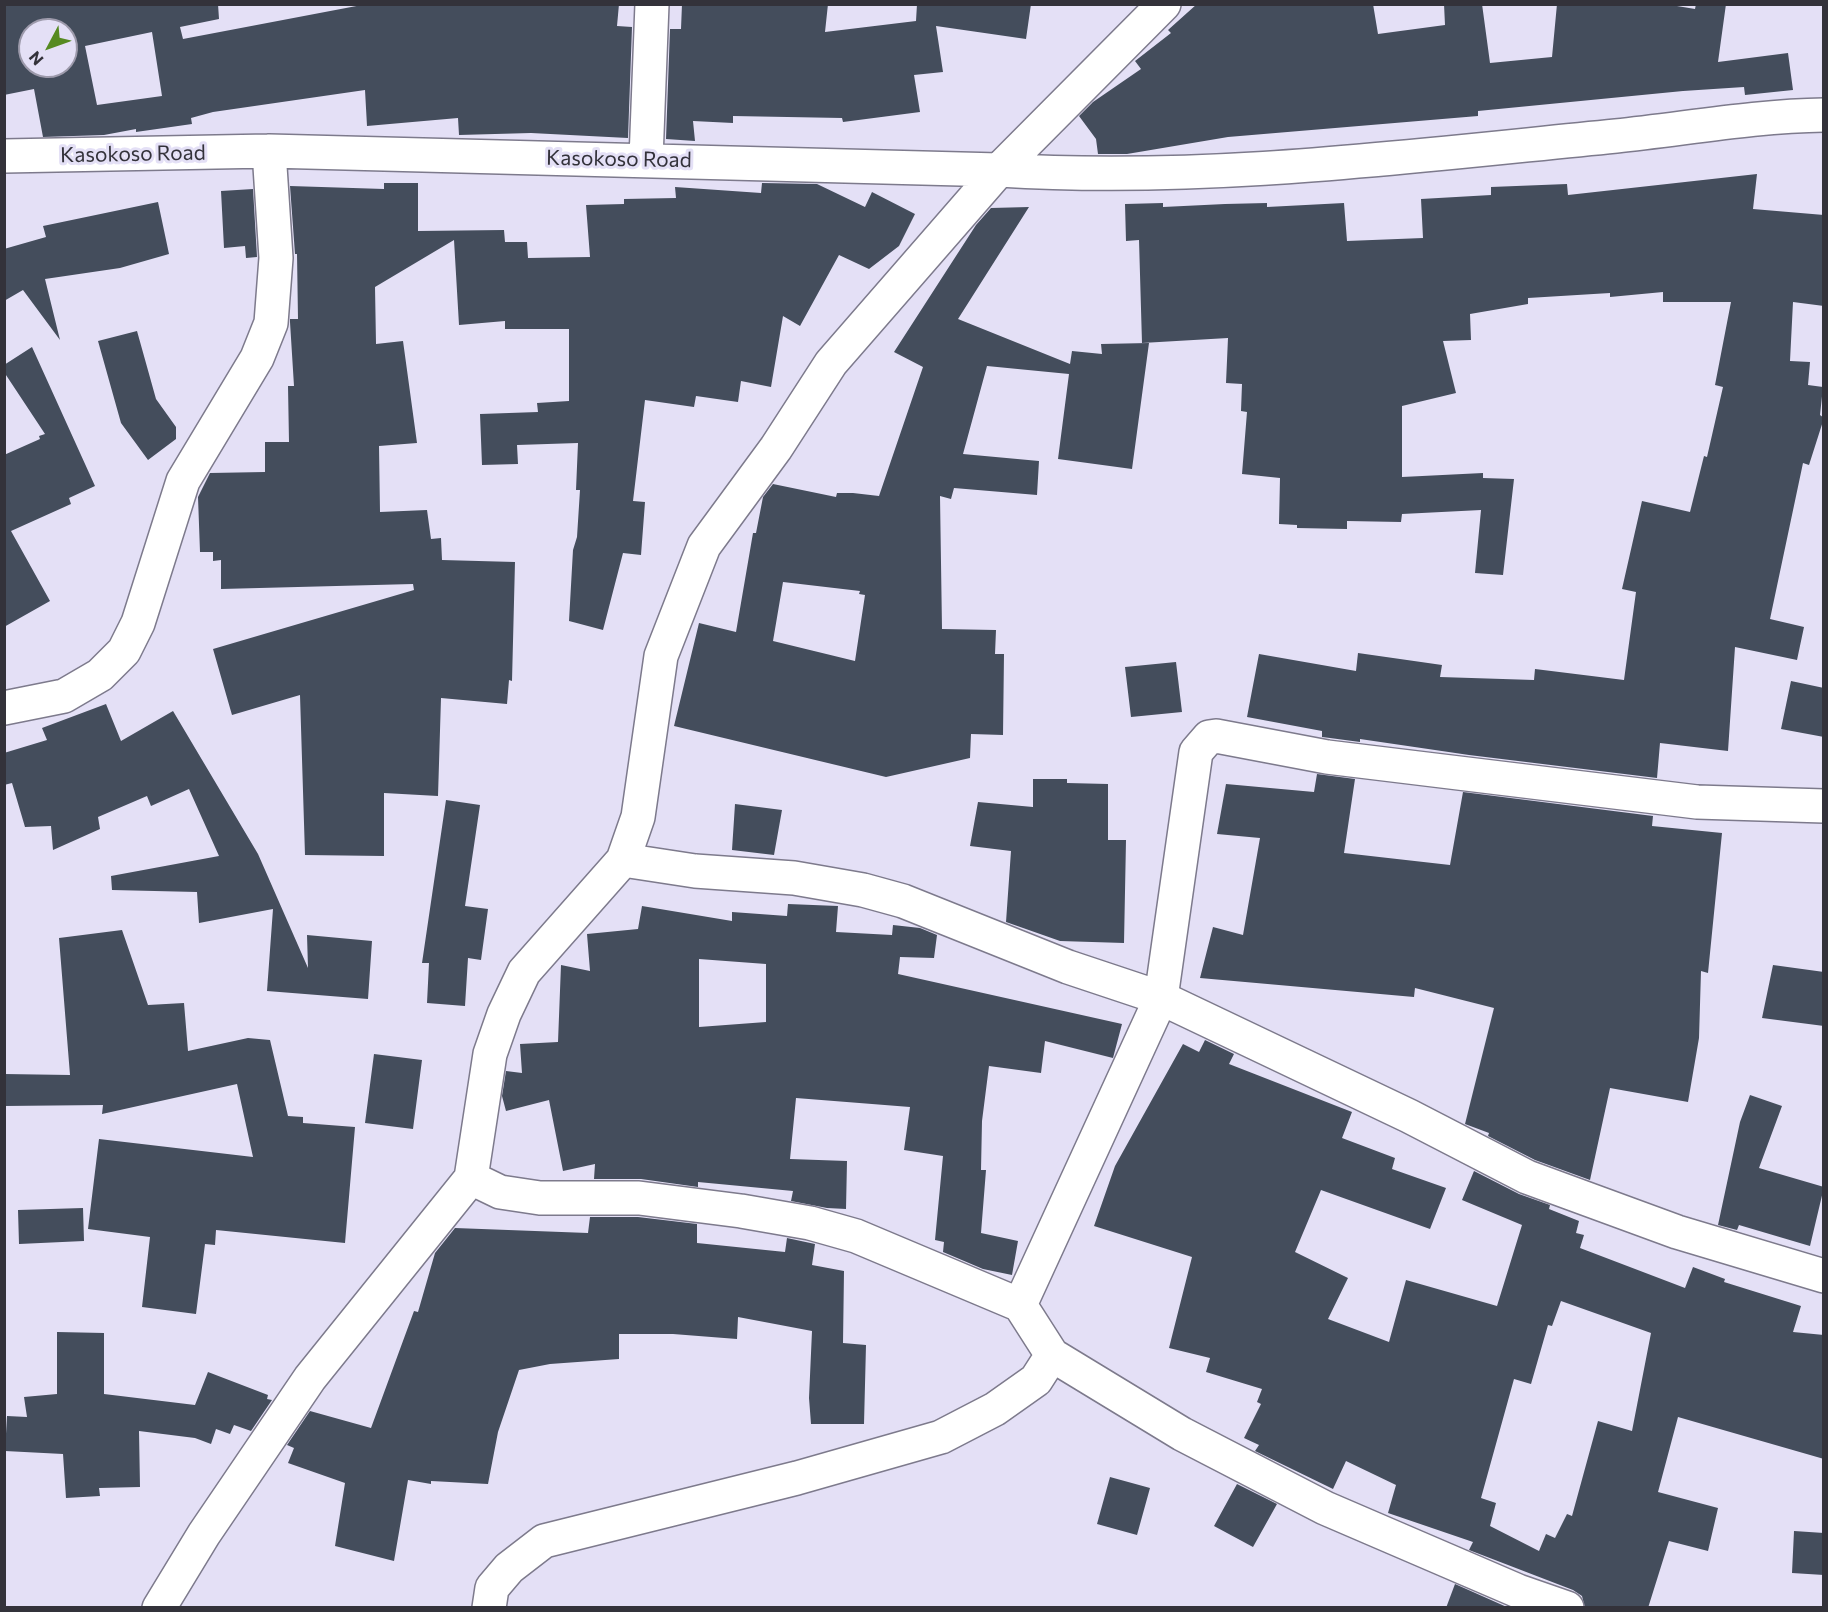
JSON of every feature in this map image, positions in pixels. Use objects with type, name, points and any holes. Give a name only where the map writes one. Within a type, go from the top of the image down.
[{"type":"street","points":[[646,159],[652,4]]},
{"type":"street","points":[[159,1608],[204,1534],[310,1378],[471,1178],[490,1054],[504,1014],[524,972],[623,860],[638,817],[661,656],[704,546],[776,448],[831,363],[999,170],[1164,4]]},
{"type":"street","name":"Kasokoso Road","points":[[4,156],[269,151],[646,159],[1055,173],[1180,171],[1342,163],[1824,115]]},
{"type":"street","points":[[4,708],[64,696],[100,675],[124,651],[138,623],[183,481],[257,358],[271,323],[276,258],[269,151]]},
{"type":"street","points":[[1020,1305],[1161,998],[1196,752],[1209,737],[1216,736],[1327,757],[1697,802],[1824,806]]},
{"type":"street","points":[[623,860],[695,871],[794,878],[863,890],[903,900],[1068,967],[1161,998],[1409,1116],[1527,1177],[1677,1232],[1824,1276]]},
{"type":"street","points":[[471,1178],[500,1192],[540,1198],[639,1198],[741,1211],[810,1223],[856,1236],[1020,1305],[1052,1355],[1182,1434],[1325,1508],[1518,1592],[1567,1608]]},
{"type":"street","points":[[489,1608],[492,1588],[509,1568],[544,1541],[797,1478],[941,1437],[995,1409],[1036,1380],[1052,1355]]},
{"type":"building","points":[[4,4],[218,4],[219,19],[180,27],[183,39],[367,4],[619,4],[617,26],[632,27],[628,138],[531,133],[459,135],[458,118],[367,126],[365,90],[213,112],[191,118],[192,124],[136,132],[136,129],[104,135],[43,137],[34,89],[4,95]],"holes":[[[152,32],[162,96],[97,105],[85,46]]]},
{"type":"building","points":[[682,4],[828,4],[825,32],[916,21],[917,4],[1031,4],[1026,39],[936,26],[943,72],[914,75],[920,112],[843,122],[842,118],[733,116],[733,123],[693,121],[695,141],[666,139],[670,29],[681,29]]},
{"type":"building","points":[[1197,4],[1373,4],[1378,34],[1445,25],[1444,4],[1482,4],[1490,63],[1552,57],[1557,4],[1665,4],[1695,9],[1696,4],[1726,4],[1718,62],[1788,53],[1793,90],[1745,95],[1744,87],[1683,91],[1478,111],[1478,116],[1228,137],[1127,154],[1098,154],[1096,139],[1079,116],[1093,102],[1141,69],[1135,61],[1171,33],[1168,30]]},
{"type":"building","points":[[1757,174],[1753,209],[1824,215],[1824,306],[1793,302],[1790,361],[1810,362],[1808,385],[1823,387],[1820,415],[1824,418],[1809,465],[1803,463],[1770,619],[1804,627],[1797,660],[1735,647],[1728,751],[1660,743],[1657,778],[1360,739],[1360,742],[1322,737],[1322,731],[1247,717],[1259,654],[1356,671],[1358,653],[1442,665],[1440,677],[1534,680],[1535,669],[1624,680],[1636,592],[1622,589],[1642,501],[1690,512],[1704,456],[1707,457],[1723,387],[1715,385],[1731,302],[1663,302],[1663,292],[1610,297],[1610,293],[1528,298],[1528,304],[1470,314],[1471,340],[1443,341],[1456,393],[1402,406],[1402,477],[1483,473],[1483,478],[1514,479],[1503,575],[1475,573],[1481,510],[1402,514],[1401,522],[1347,521],[1347,529],[1297,528],[1297,525],[1279,524],[1280,478],[1242,474],[1247,412],[1241,411],[1242,384],[1226,383],[1228,338],[1142,343],[1139,240],[1126,241],[1125,204],[1163,203],[1163,207],[1267,203],[1267,207],[1344,203],[1347,241],[1423,238],[1421,199],[1491,195],[1491,187],[1567,184],[1568,195]]},
{"type":"building","points":[[384,183],[418,183],[418,231],[504,230],[505,242],[527,242],[528,258],[590,257],[586,205],[624,204],[624,199],[676,198],[675,187],[761,193],[762,183],[817,184],[865,207],[872,192],[915,214],[899,246],[869,269],[839,255],[800,326],[783,316],[771,387],[741,381],[738,402],[696,396],[694,407],[645,400],[633,501],[645,502],[641,555],[623,553],[603,630],[569,621],[573,550],[577,537],[580,490],[576,490],[578,443],[517,445],[518,464],[482,465],[480,414],[538,412],[537,403],[569,401],[569,329],[505,329],[505,321],[459,325],[454,240],[375,287],[376,344],[403,341],[417,443],[379,446],[380,512],[427,510],[431,539],[441,538],[442,560],[515,562],[512,681],[509,680],[507,704],[441,698],[438,796],[384,793],[384,856],[305,855],[300,695],[232,715],[213,649],[414,590],[413,584],[221,589],[221,560],[213,561],[213,552],[200,552],[198,497],[210,473],[265,472],[265,442],[289,442],[288,386],[294,386],[290,319],[298,319],[297,254],[295,254],[290,186],[384,189]]},
{"type":"building","points":[[253,189],[257,257],[246,258],[245,246],[224,248],[221,191]]},
{"type":"building","points":[[158,202],[169,254],[120,268],[45,279],[60,340],[23,290],[4,301],[4,249],[46,237],[43,226]]},
{"type":"building","points":[[1029,207],[958,319],[1070,364],[1072,351],[1102,354],[1101,344],[1149,343],[1132,469],[1058,459],[1069,374],[987,366],[963,454],[1039,461],[1037,495],[954,488],[951,499],[940,496],[942,629],[996,630],[995,654],[1004,654],[1003,735],[971,734],[970,758],[886,777],[674,726],[699,623],[736,632],[753,533],[756,533],[763,497],[773,484],[836,497],[837,493],[879,496],[923,367],[894,352],[976,225],[991,208]],"holes":[[[783,582],[860,591],[859,594],[865,595],[855,661],[773,641]]]},
{"type":"building","points":[[137,331],[156,399],[176,427],[176,439],[148,460],[121,423],[98,341]]},
{"type":"building","points":[[32,347],[95,486],[69,498],[71,504],[11,531],[50,601],[4,627],[4,455],[40,439],[39,436],[45,434],[4,372],[4,365]]},
{"type":"building","points":[[1176,662],[1182,712],[1131,717],[1125,667]]},
{"type":"building","points":[[1791,681],[1824,688],[1824,737],[1781,729]]},
{"type":"building","points":[[106,704],[121,741],[173,711],[258,854],[308,968],[307,935],[372,941],[368,999],[267,991],[273,909],[199,923],[197,892],[112,890],[111,876],[219,856],[189,789],[151,806],[147,796],[98,817],[100,829],[53,850],[51,826],[25,827],[12,783],[4,785],[4,753],[47,740],[42,728]]},
{"type":"building","points":[[1317,774],[1355,779],[1344,853],[1450,865],[1463,792],[1653,816],[1652,826],[1722,833],[1708,973],[1701,971],[1699,1038],[1688,1102],[1610,1088],[1590,1180],[1535,1160],[1488,1136],[1489,1133],[1465,1124],[1494,1008],[1415,988],[1414,997],[1200,978],[1213,927],[1243,935],[1260,838],[1217,834],[1226,784],[1314,792]]},
{"type":"building","points":[[1033,779],[1067,779],[1067,783],[1108,784],[1108,840],[1126,840],[1124,943],[1060,941],[1006,922],[1011,851],[970,846],[978,802],[1033,807]]},
{"type":"building","points":[[446,800],[480,805],[465,906],[488,909],[481,960],[468,958],[465,1006],[427,1003],[429,963],[422,963]]},
{"type":"building","points":[[735,804],[782,810],[774,855],[732,850]]},
{"type":"building","points":[[788,904],[838,906],[836,932],[892,935],[893,925],[920,928],[937,935],[934,958],[900,957],[898,974],[1122,1024],[1113,1058],[1045,1041],[1041,1073],[989,1066],[982,1121],[981,1170],[986,1170],[981,1233],[1018,1241],[1012,1275],[983,1269],[943,1252],[944,1242],[935,1240],[943,1156],[904,1150],[910,1107],[796,1098],[790,1159],[847,1161],[846,1209],[791,1201],[793,1191],[698,1182],[698,1187],[641,1179],[594,1179],[595,1164],[563,1171],[549,1100],[506,1111],[502,1096],[506,1071],[522,1073],[520,1044],[558,1042],[561,965],[590,971],[587,934],[638,929],[642,906],[732,921],[732,912],[787,916]],"holes":[[[699,959],[766,964],[766,1022],[699,1027]]]},
{"type":"building","points":[[122,930],[148,1005],[184,1003],[188,1051],[248,1038],[270,1040],[288,1116],[303,1117],[303,1123],[355,1127],[345,1243],[216,1230],[215,1245],[205,1244],[196,1314],[142,1307],[150,1237],[88,1229],[99,1139],[253,1157],[237,1084],[102,1114],[103,1105],[4,1106],[4,1074],[70,1075],[59,938]]},
{"type":"building","points":[[1773,965],[1824,972],[1824,1026],[1762,1018]]},
{"type":"building","points":[[1205,1040],[1234,1054],[1229,1064],[1352,1112],[1342,1138],[1395,1158],[1392,1169],[1446,1188],[1430,1229],[1321,1190],[1295,1252],[1348,1278],[1328,1319],[1389,1342],[1406,1280],[1497,1306],[1522,1225],[1462,1200],[1474,1171],[1519,1194],[1550,1205],[1549,1209],[1579,1221],[1576,1233],[1584,1235],[1580,1248],[1685,1288],[1693,1267],[1725,1279],[1724,1282],[1801,1306],[1793,1332],[1824,1335],[1824,1459],[1678,1417],[1658,1492],[1718,1508],[1708,1551],[1669,1541],[1648,1608],[1585,1608],[1582,1596],[1573,1590],[1469,1550],[1473,1542],[1388,1513],[1396,1485],[1346,1461],[1333,1489],[1255,1451],[1259,1445],[1244,1438],[1261,1404],[1257,1402],[1262,1389],[1206,1372],[1210,1358],[1169,1348],[1192,1257],[1094,1226],[1115,1166],[1183,1044],[1199,1052]],"holes":[[[1561,1301],[1651,1333],[1632,1431],[1598,1421],[1572,1516],[1567,1514],[1555,1538],[1546,1534],[1539,1551],[1490,1526],[1496,1503],[1481,1498],[1514,1379],[1531,1384],[1548,1325],[1552,1326]]]},
{"type":"building","points":[[374,1054],[422,1060],[413,1129],[365,1123]]},
{"type":"building","points":[[1750,1095],[1782,1106],[1759,1168],[1824,1187],[1810,1246],[1739,1225],[1737,1230],[1718,1225],[1740,1122]]},
{"type":"building","points":[[83,1208],[84,1241],[19,1244],[18,1210]]},
{"type":"building","points":[[590,1217],[638,1217],[697,1224],[697,1243],[785,1252],[787,1238],[815,1244],[812,1265],[844,1271],[843,1343],[866,1345],[864,1424],[811,1424],[809,1398],[812,1331],[738,1317],[737,1339],[673,1334],[619,1334],[619,1359],[550,1364],[519,1370],[498,1432],[488,1484],[431,1481],[431,1484],[408,1480],[394,1561],[335,1546],[345,1483],[288,1463],[294,1448],[287,1445],[310,1411],[371,1428],[414,1311],[418,1312],[435,1253],[455,1228],[588,1233]]},
{"type":"building","points":[[57,1332],[104,1333],[104,1394],[195,1405],[208,1372],[268,1395],[267,1399],[272,1400],[251,1431],[234,1425],[230,1434],[216,1429],[211,1444],[195,1438],[139,1431],[140,1487],[99,1488],[100,1496],[66,1498],[63,1454],[5,1451],[7,1416],[27,1417],[24,1397],[57,1394]]},
{"type":"building","points":[[1110,1477],[1150,1488],[1137,1535],[1097,1524]]},
{"type":"building","points":[[1237,1484],[1277,1504],[1253,1547],[1214,1526]]},
{"type":"building","points":[[1794,1531],[1824,1533],[1824,1575],[1792,1573]]},
{"type":"building","points":[[1455,1584],[1509,1608],[1446,1608]]}]
